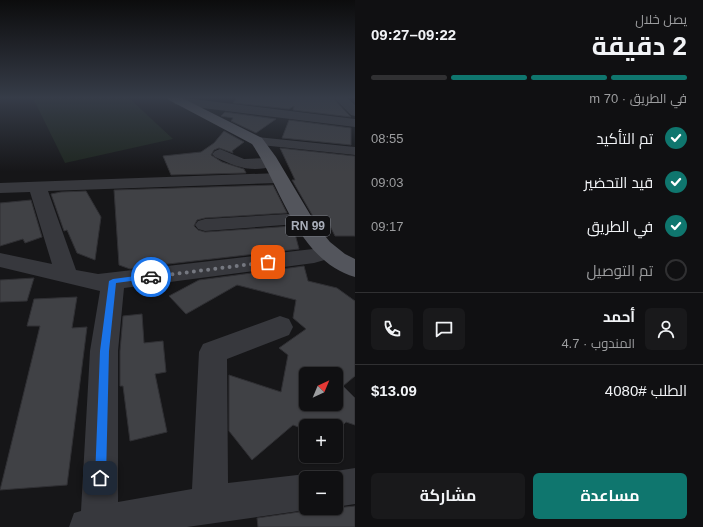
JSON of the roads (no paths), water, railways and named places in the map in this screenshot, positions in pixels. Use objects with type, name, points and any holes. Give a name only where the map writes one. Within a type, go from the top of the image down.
[{"type":"main road","name":"RN 99","points":[[221,123],[257,141],[267,153],[315,238],[327,252],[346,266],[355,269]]},
{"type":"street","points":[[257,141],[355,152]]},
{"type":"street","points":[[220,154],[242,164],[276,170]]},
{"type":"street","points":[[0,188],[276,170]]},
{"type":"street","points":[[37,186],[67,276]]},
{"type":"street","points":[[205,225],[304,219]]},
{"type":"street","points":[[0,260],[98,284],[314,256],[327,252]]},
{"type":"street","points":[[113,281],[104,351],[93,526],[210,504],[299,493]]},
{"type":"street","points":[[210,504],[213,352],[280,327]]},
{"type":"street","points":[[343,487],[355,486]]}]
